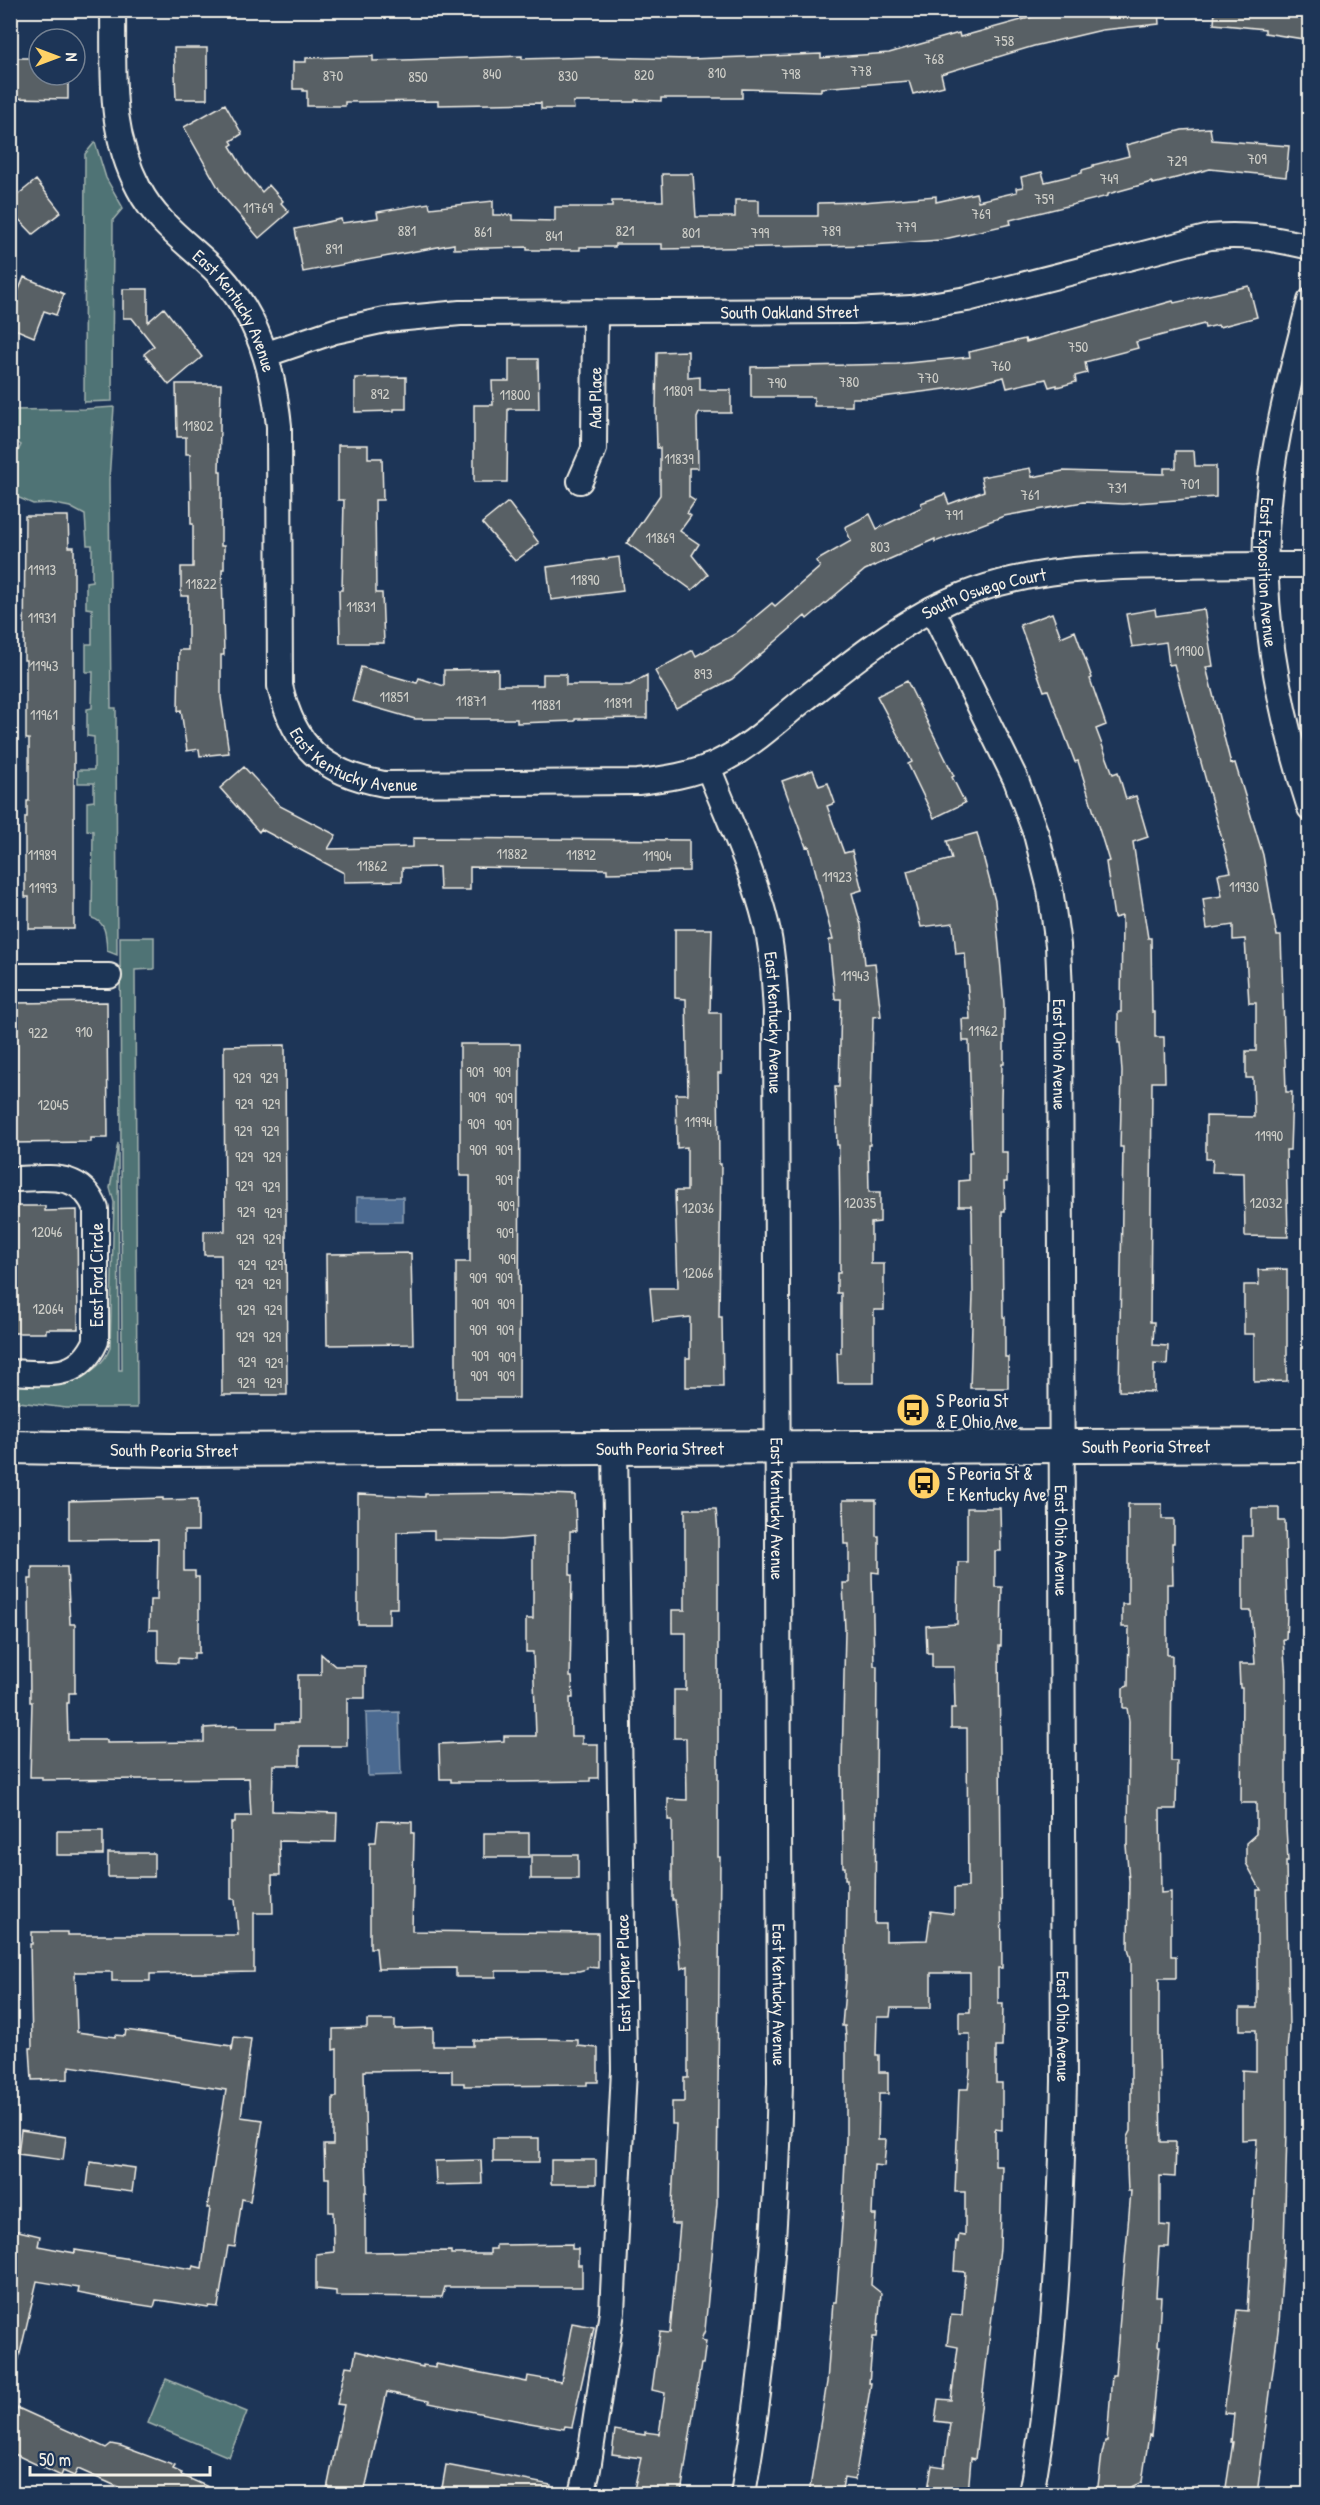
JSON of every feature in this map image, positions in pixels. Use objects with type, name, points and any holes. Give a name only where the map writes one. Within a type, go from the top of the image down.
[{"type":"main road","name":"South Peoria Street","points":[[10,1447],[119,1450],[1310,1445]]},
{"type":"street","name":"East Kentucky Avenue","points":[[113,10],[114,103],[118,134],[127,163],[140,191],[158,217],[217,272],[239,299],[257,330],[267,354],[275,388],[279,426],[280,686],[285,709],[294,730],[312,752],[330,767],[356,779],[384,784],[638,782],[672,778],[708,767],[754,885],[766,924],[773,965],[776,1022],[780,2082],[777,2199],[767,2328],[754,2432],[743,2494]]},
{"type":"street","name":"South Oakland Street","points":[[267,354],[335,332],[410,317],[460,313],[853,311],[911,308],[967,298],[1210,237],[1241,235],[1271,237],[1310,247]]},
{"type":"street","name":"East Exposition Avenue","points":[[1310,301],[1280,421],[1269,492],[1265,565],[1268,615],[1277,687],[1293,758],[1310,808]]},
{"type":"street","name":"Ada Place","points":[[580,481],[594,449],[595,312]]},
{"type":"street","name":"South Oswego Court","points":[[708,767],[748,746],[876,643],[932,609],[973,592],[1014,579],[1057,570],[1101,566],[1310,565]]},
{"type":"street","name":"East Ohio Avenue","points":[[932,609],[1016,780],[1035,834],[1050,889],[1058,945],[1064,2081],[1061,2213],[1052,2344],[1031,2494]]},
{"type":"street","points":[[10,976],[109,976]]},
{"type":"street","name":"East Ford Circle","points":[[10,1179],[65,1179],[79,1184],[90,1195],[96,1209],[96,1341],[89,1355],[79,1366],[67,1371],[10,1372]]},
{"type":"street","name":"East Kepner Place","points":[[582,2494],[588,2469],[612,2312],[624,2070],[615,1448]]},
{"type":"green space","points":[[95,142],[106,178],[123,208],[113,220],[112,401],[84,402],[85,154]]},
{"type":"green space","points":[[114,407],[109,480],[111,708],[116,708],[117,955],[107,951],[103,927],[101,923],[92,918],[93,831],[87,830],[87,802],[94,801],[94,783],[78,783],[78,770],[94,770],[94,737],[87,736],[87,709],[92,708],[93,672],[86,672],[86,644],[92,644],[92,609],[86,608],[86,582],[92,581],[92,545],[87,545],[85,515],[70,507],[50,503],[33,504],[10,494],[11,465],[21,445],[11,438],[11,410]]},
{"type":"green space","points":[[120,937],[154,937],[154,969],[135,970],[137,1408],[66,1408],[11,1401],[10,1380],[53,1380],[81,1376],[102,1361],[110,1348],[114,1202],[110,1188],[118,1143],[119,1370],[122,1370]]},
{"type":"green space","points":[[166,2379],[247,2412],[229,2457],[148,2423]]},
{"type":"water","points":[[357,1197],[403,1197],[403,1222],[357,1222]]},
{"type":"water","points":[[399,1712],[401,1775],[368,1776],[366,1713]]},
{"type":"building","points":[[1057,10],[1158,10],[1159,24],[1102,30],[1034,46],[941,74],[944,86],[913,94],[909,81],[821,88],[821,91],[742,89],[742,98],[661,98],[661,101],[573,102],[574,109],[541,109],[541,103],[438,105],[438,101],[345,102],[345,106],[307,106],[307,91],[293,89],[293,62],[306,62],[306,58],[373,56],[373,61],[522,56],[522,59],[597,57],[690,59],[821,54],[821,58],[889,53],[959,33],[960,37]]},
{"type":"building","points":[[1215,10],[1310,10],[1310,40],[1265,33],[1265,29],[1214,24]]},
{"type":"building","points":[[174,48],[207,48],[207,99],[176,99]]},
{"type":"building","points":[[10,58],[27,58],[27,87],[68,87],[68,99],[10,98]]},
{"type":"building","points":[[225,104],[242,134],[231,141],[233,144],[230,146],[246,173],[262,192],[269,185],[289,212],[259,238],[223,196],[184,127]]},
{"type":"building","points":[[1210,128],[1212,140],[1289,146],[1286,177],[1210,169],[1010,220],[1011,224],[940,240],[873,245],[662,249],[662,244],[615,244],[615,247],[580,247],[580,250],[527,250],[527,247],[454,249],[454,244],[303,272],[295,229],[341,219],[342,223],[378,218],[377,212],[429,203],[430,208],[493,201],[493,215],[512,215],[512,220],[555,221],[555,207],[612,207],[612,201],[663,201],[662,174],[693,174],[696,217],[735,217],[735,200],[759,200],[759,216],[818,216],[818,203],[936,196],[936,202],[976,193],[978,201],[1017,192],[1016,188],[1023,187],[1021,177],[1042,172],[1045,182],[1082,173],[1082,170],[1093,167],[1093,165],[1129,156],[1126,145],[1182,130]]},
{"type":"building","points":[[36,180],[61,212],[33,234],[10,210],[10,201]]},
{"type":"building","points":[[24,277],[64,294],[56,315],[44,311],[34,337],[10,327],[10,312]]},
{"type":"building","points":[[1249,286],[1257,317],[1219,327],[1218,325],[1205,328],[1204,324],[1136,342],[1138,348],[1085,362],[1087,373],[1075,376],[1076,382],[1057,387],[1057,385],[1049,387],[1046,379],[1007,388],[1004,377],[961,387],[874,398],[852,398],[852,406],[814,406],[814,397],[751,397],[751,367],[897,364],[970,357],[969,352],[1025,339],[1026,342],[1173,301],[1174,303]]},
{"type":"building","points":[[123,289],[148,289],[148,322],[164,308],[202,357],[169,385],[144,354],[154,346],[132,318],[123,318]]},
{"type":"building","points":[[688,351],[688,378],[700,377],[700,390],[731,390],[731,413],[699,413],[697,418],[698,468],[689,468],[689,497],[695,501],[687,513],[691,516],[680,531],[699,544],[692,555],[708,575],[692,590],[627,543],[660,495],[660,448],[657,448],[656,411],[657,352]]},
{"type":"building","points":[[509,359],[538,359],[539,409],[508,409],[507,482],[474,482],[474,405],[493,405],[492,381],[509,381]]},
{"type":"building","points":[[406,377],[406,409],[355,412],[355,378]]},
{"type":"building","points":[[176,384],[221,384],[219,471],[221,471],[221,546],[224,546],[224,569],[222,569],[224,655],[221,655],[221,697],[229,753],[200,756],[199,749],[187,751],[181,710],[178,711],[179,650],[188,650],[188,596],[181,596],[181,567],[193,567],[193,524],[191,524],[190,454],[186,454],[186,437],[177,437]]},
{"type":"building","points":[[338,445],[368,445],[368,458],[382,458],[383,500],[375,500],[376,593],[382,593],[384,643],[340,643],[339,590],[342,590],[344,500],[338,500]]},
{"type":"building","points":[[1176,451],[1194,451],[1195,466],[1216,466],[1216,497],[1123,504],[1083,502],[1004,516],[935,542],[935,539],[865,570],[807,619],[805,616],[732,679],[676,708],[655,671],[693,650],[696,656],[735,634],[772,603],[775,606],[820,567],[816,561],[851,541],[845,527],[870,514],[877,529],[922,507],[921,503],[945,494],[949,504],[984,491],[981,477],[1030,468],[1032,477],[1063,471],[1164,474],[1164,468],[1176,468]]},
{"type":"building","points":[[508,502],[539,543],[515,561],[482,523]]},
{"type":"building","points":[[25,516],[68,516],[69,547],[74,547],[74,929],[29,929],[29,897],[25,897],[25,817],[27,817],[27,801],[29,801],[29,739],[26,739],[26,660],[24,660]]},
{"type":"building","points":[[619,557],[623,591],[551,600],[547,567]]},
{"type":"building","points":[[1155,609],[1156,616],[1204,609],[1213,666],[1206,667],[1231,764],[1235,763],[1263,855],[1277,936],[1281,936],[1286,1092],[1292,1092],[1290,1150],[1286,1150],[1288,1237],[1245,1236],[1244,1173],[1212,1172],[1213,1159],[1206,1159],[1206,1116],[1254,1117],[1253,1078],[1246,1078],[1246,1051],[1256,1051],[1256,1003],[1249,1003],[1245,939],[1233,940],[1233,925],[1207,929],[1203,899],[1222,896],[1218,874],[1231,872],[1174,664],[1169,665],[1166,642],[1132,647],[1126,614]]},
{"type":"building","points":[[1052,613],[1061,637],[1075,631],[1106,725],[1096,729],[1113,774],[1118,772],[1126,799],[1136,796],[1148,837],[1133,842],[1148,938],[1151,938],[1152,1012],[1155,1012],[1155,1037],[1164,1037],[1165,1082],[1152,1082],[1150,1322],[1154,1322],[1153,1345],[1168,1346],[1167,1365],[1154,1364],[1154,1392],[1119,1391],[1123,1147],[1120,1147],[1122,1072],[1120,1043],[1118,1043],[1118,1012],[1121,1012],[1122,916],[1114,918],[1106,862],[1109,861],[1078,761],[1075,762],[1048,690],[1044,691],[1020,625]]},
{"type":"building","points":[[361,667],[417,683],[419,678],[444,686],[444,670],[498,669],[498,685],[543,685],[543,674],[566,674],[566,685],[630,685],[647,675],[647,718],[517,723],[517,719],[415,719],[352,701]]},
{"type":"building","points":[[907,681],[965,803],[934,818],[908,764],[912,762],[877,696]]},
{"type":"building","points":[[244,767],[280,806],[336,835],[328,849],[413,847],[413,838],[689,840],[689,871],[607,873],[607,869],[470,867],[470,890],[440,890],[439,867],[402,868],[402,881],[344,882],[344,873],[261,829],[259,832],[220,788]]},
{"type":"building","points":[[813,770],[819,786],[828,783],[835,803],[827,806],[844,853],[852,851],[862,890],[852,893],[861,925],[865,964],[875,963],[881,1016],[873,1017],[870,1145],[868,1145],[869,1192],[880,1192],[880,1222],[871,1223],[871,1264],[884,1264],[884,1310],[874,1310],[874,1383],[838,1383],[837,1353],[841,1353],[841,1293],[837,1293],[837,1273],[840,1273],[840,1224],[839,1145],[837,1145],[835,1087],[839,1087],[841,999],[835,999],[829,940],[833,940],[809,846],[806,847],[782,781]]},
{"type":"building","points":[[977,833],[995,901],[1004,1004],[1001,1152],[1007,1152],[1007,1182],[1004,1182],[1005,1211],[1002,1211],[1003,1317],[1005,1317],[1005,1357],[1008,1357],[1008,1388],[970,1388],[973,1294],[972,1212],[971,1206],[959,1206],[959,1181],[969,1180],[969,1152],[972,1152],[969,1041],[963,1041],[962,1019],[970,1019],[965,953],[956,954],[953,923],[921,927],[907,871],[952,859],[947,841]]},
{"type":"building","points":[[675,929],[712,929],[710,1013],[721,1013],[721,1073],[718,1073],[719,1164],[721,1164],[719,1317],[722,1317],[723,1387],[686,1387],[686,1358],[690,1358],[690,1317],[653,1321],[650,1288],[678,1288],[675,1191],[687,1191],[687,1147],[677,1148],[676,1094],[688,1094],[686,999],[675,998]]},
{"type":"building","points":[[107,1002],[108,1138],[91,1138],[91,1142],[10,1143],[10,1003]]},
{"type":"building","points":[[460,1044],[520,1044],[519,1398],[456,1398],[456,1262],[470,1262],[470,1176],[460,1176]]},
{"type":"building","points":[[285,1045],[287,1395],[222,1395],[221,1255],[204,1255],[204,1231],[225,1231],[224,1046]]},
{"type":"building","points":[[13,1206],[45,1206],[45,1211],[77,1210],[78,1329],[46,1329],[46,1333],[13,1333],[13,1329],[10,1330],[10,1210],[13,1210]]},
{"type":"building","points":[[411,1253],[413,1344],[327,1345],[326,1254]]},
{"type":"building","points":[[1287,1269],[1287,1381],[1254,1382],[1254,1334],[1244,1334],[1244,1285],[1259,1285],[1258,1270]]},
{"type":"building","points":[[358,1494],[425,1497],[425,1494],[575,1495],[576,1531],[570,1531],[570,1575],[572,1575],[570,1677],[572,1677],[573,1698],[570,1698],[571,1736],[582,1736],[582,1744],[598,1744],[598,1778],[590,1778],[590,1781],[451,1782],[451,1779],[440,1779],[439,1744],[504,1741],[504,1736],[536,1736],[533,1652],[526,1652],[526,1619],[533,1619],[533,1537],[501,1540],[434,1539],[434,1531],[397,1532],[397,1608],[389,1608],[389,1624],[358,1624]]},
{"type":"building","points":[[163,1498],[163,1500],[198,1499],[198,1531],[184,1531],[184,1571],[195,1571],[195,1577],[199,1577],[199,1653],[194,1653],[194,1659],[178,1658],[178,1663],[158,1662],[158,1630],[149,1630],[150,1600],[157,1600],[158,1539],[69,1540],[69,1501]]},
{"type":"building","points":[[843,1500],[876,1500],[879,1573],[872,1572],[874,1666],[877,1666],[875,1924],[886,1924],[886,1941],[927,1940],[931,1911],[954,1914],[954,1888],[968,1887],[967,1728],[951,1728],[951,1708],[955,1708],[954,1667],[932,1667],[932,1653],[927,1653],[926,1626],[957,1624],[958,1562],[967,1562],[967,1508],[1000,1508],[1001,1551],[995,1551],[995,1587],[1002,1587],[1001,1646],[999,1646],[1002,1968],[998,1968],[998,2004],[1003,2004],[1002,2047],[996,2047],[996,2083],[1002,2083],[1002,2130],[995,2129],[995,2166],[1002,2166],[1000,2248],[975,2459],[971,2458],[968,2494],[927,2494],[932,2465],[944,2467],[950,2423],[935,2421],[938,2399],[951,2400],[958,2347],[947,2345],[951,2314],[962,2315],[965,2272],[954,2271],[956,2241],[958,2242],[959,2234],[965,2235],[965,2192],[955,2192],[959,2089],[968,2089],[970,2034],[959,2034],[959,2012],[970,2012],[970,1973],[931,1973],[931,2008],[891,2008],[890,2017],[877,2017],[876,2055],[879,2055],[879,2072],[888,2072],[888,2094],[879,2094],[878,2140],[886,2140],[884,2166],[874,2165],[872,2215],[876,2215],[871,2285],[881,2293],[877,2337],[873,2337],[869,2383],[871,2383],[855,2480],[844,2478],[841,2494],[809,2494],[827,2382],[833,2302],[836,2302],[846,2138],[846,2038],[845,2026],[842,2026],[846,1978],[847,1879],[845,1879],[845,1867],[843,1867],[842,1765],[845,1630],[843,1583],[849,1583],[849,1544],[844,1544]]},
{"type":"building","points":[[1128,1504],[1162,1504],[1162,1519],[1174,1519],[1173,1584],[1167,1584],[1167,1655],[1172,1655],[1171,1761],[1177,1761],[1176,1809],[1160,1809],[1161,1893],[1171,1892],[1171,1956],[1176,1956],[1176,1978],[1159,1978],[1159,2045],[1161,2142],[1176,2142],[1175,2177],[1160,2176],[1160,2225],[1170,2226],[1169,2247],[1159,2247],[1156,2297],[1161,2297],[1158,2346],[1160,2346],[1151,2436],[1149,2435],[1142,2482],[1129,2488],[1128,2494],[1097,2494],[1102,2454],[1105,2441],[1107,2441],[1112,2375],[1115,2375],[1131,2191],[1128,2191],[1127,2167],[1128,2137],[1131,2131],[1131,1959],[1128,1948],[1129,1881],[1126,1845],[1128,1845],[1129,1721],[1127,1708],[1123,1708],[1123,1688],[1128,1686],[1129,1627],[1122,1627],[1122,1604],[1128,1604]]},
{"type":"building","points":[[1252,1508],[1279,1508],[1279,1521],[1285,1521],[1287,1615],[1286,1639],[1283,1639],[1286,1679],[1289,2027],[1284,2247],[1279,2323],[1257,2494],[1225,2494],[1233,2442],[1231,2442],[1234,2414],[1224,2413],[1237,2310],[1247,2311],[1257,2139],[1242,2140],[1242,2070],[1256,2071],[1256,2030],[1240,2030],[1240,2008],[1257,2008],[1257,1890],[1261,1890],[1246,1863],[1246,1843],[1256,1834],[1256,1803],[1241,1803],[1242,1688],[1240,1688],[1239,1664],[1255,1664],[1251,1611],[1243,1611],[1243,1536],[1252,1536]]},
{"type":"building","points":[[685,1509],[716,1509],[718,1532],[718,1857],[720,1857],[717,2203],[705,2330],[701,2340],[706,2341],[681,2494],[633,2494],[641,2458],[612,2454],[615,2430],[645,2435],[645,2432],[659,2434],[665,2393],[652,2390],[660,2332],[670,2333],[680,2224],[671,2224],[676,2124],[672,2124],[672,2102],[684,2102],[684,2078],[688,2078],[688,1966],[681,1969],[675,1900],[672,1900],[672,1820],[668,1820],[668,1799],[687,1800],[686,1738],[674,1738],[674,1690],[686,1690],[686,1633],[672,1633],[672,1610],[685,1610]]},
{"type":"building","points":[[32,1567],[67,1567],[70,1624],[75,1624],[75,1693],[69,1693],[69,1703],[67,1703],[68,1740],[107,1740],[107,1743],[204,1742],[204,1728],[237,1726],[237,1728],[276,1728],[276,1723],[298,1723],[298,1675],[321,1675],[321,1654],[335,1666],[365,1666],[365,1698],[347,1698],[347,1746],[300,1746],[300,1765],[273,1765],[272,1811],[337,1813],[336,1842],[279,1841],[280,1875],[272,1875],[273,1913],[254,1913],[254,1972],[150,1974],[150,1981],[112,1981],[112,1972],[75,1972],[77,2032],[115,2037],[115,2035],[125,2036],[126,2030],[231,2046],[232,2051],[234,2037],[251,2039],[241,2117],[263,2120],[250,2201],[242,2199],[235,2247],[228,2246],[218,2307],[209,2306],[208,2308],[156,2300],[154,2307],[78,2293],[79,2288],[37,2281],[18,2362],[10,2361],[10,2229],[40,2236],[38,2246],[192,2269],[193,2266],[202,2268],[210,2208],[207,2208],[226,2090],[70,2066],[68,2079],[32,2080],[30,1944],[32,1944],[32,1932],[67,1932],[67,1935],[238,1935],[235,1899],[231,1899],[231,1823],[235,1823],[235,1816],[251,1816],[249,1778],[42,1780],[42,1777],[30,1777],[32,1702],[30,1702],[29,1579],[32,1579]]},
{"type":"building","points":[[378,1821],[412,1822],[412,1833],[414,1833],[412,1931],[598,1933],[598,1968],[587,1967],[579,1971],[496,1971],[496,1977],[456,1977],[456,1968],[378,1969],[376,1948],[370,1948],[370,1842],[376,1842]]},
{"type":"building","points":[[57,1831],[103,1831],[103,1855],[57,1855]]},
{"type":"building","points":[[484,1833],[529,1833],[529,1857],[484,1857]]},
{"type":"building","points":[[108,1853],[154,1853],[154,1877],[108,1877]]},
{"type":"building","points":[[531,1855],[578,1855],[578,1879],[531,1879]]},
{"type":"building","points":[[367,2020],[395,2020],[395,2029],[433,2028],[433,2046],[473,2046],[473,2040],[539,2039],[578,2040],[578,2046],[598,2048],[598,2082],[587,2082],[587,2085],[464,2086],[464,2083],[452,2083],[452,2070],[364,2071],[367,2192],[365,2192],[365,2252],[451,2251],[451,2254],[490,2254],[490,2249],[496,2249],[496,2245],[572,2244],[572,2249],[578,2249],[578,2265],[582,2265],[582,2287],[445,2287],[442,2297],[336,2296],[336,2291],[316,2289],[316,2254],[334,2252],[333,2212],[329,2212],[329,2178],[325,2178],[324,2145],[333,2145],[333,2097],[337,2097],[337,2049],[333,2050],[333,2029],[367,2028]]},
{"type":"building","points":[[21,2130],[66,2137],[63,2160],[18,2154]]},
{"type":"building","points":[[493,2138],[539,2138],[539,2162],[493,2162]]},
{"type":"building","points":[[481,2160],[482,2184],[436,2185],[435,2161]]},
{"type":"building","points":[[551,2160],[596,2160],[596,2184],[551,2184]]},
{"type":"building","points":[[90,2162],[135,2168],[132,2192],[87,2186]]},
{"type":"building","points":[[572,2323],[594,2327],[572,2427],[565,2426],[564,2429],[530,2423],[429,2403],[429,2401],[387,2392],[364,2494],[326,2494],[344,2405],[337,2404],[346,2366],[353,2367],[356,2351],[423,2367],[423,2365],[436,2367],[436,2364],[527,2382],[528,2376],[561,2382]]},
{"type":"building","points":[[18,2408],[106,2448],[111,2444],[121,2446],[175,2466],[173,2469],[182,2473],[181,2475],[224,2494],[140,2494],[125,2488],[125,2490],[78,2469],[74,2476],[63,2471],[61,2476],[10,2452],[10,2423]]},
{"type":"building","points":[[446,2465],[551,2485],[550,2494],[475,2494],[442,2488]]},
{"type":"place","name":"S Peoria St & E Ohio Ave","points":[[913,1410]]},
{"type":"place","name":"S Peoria St & E Kentucky Ave","points":[[924,1483]]}]
